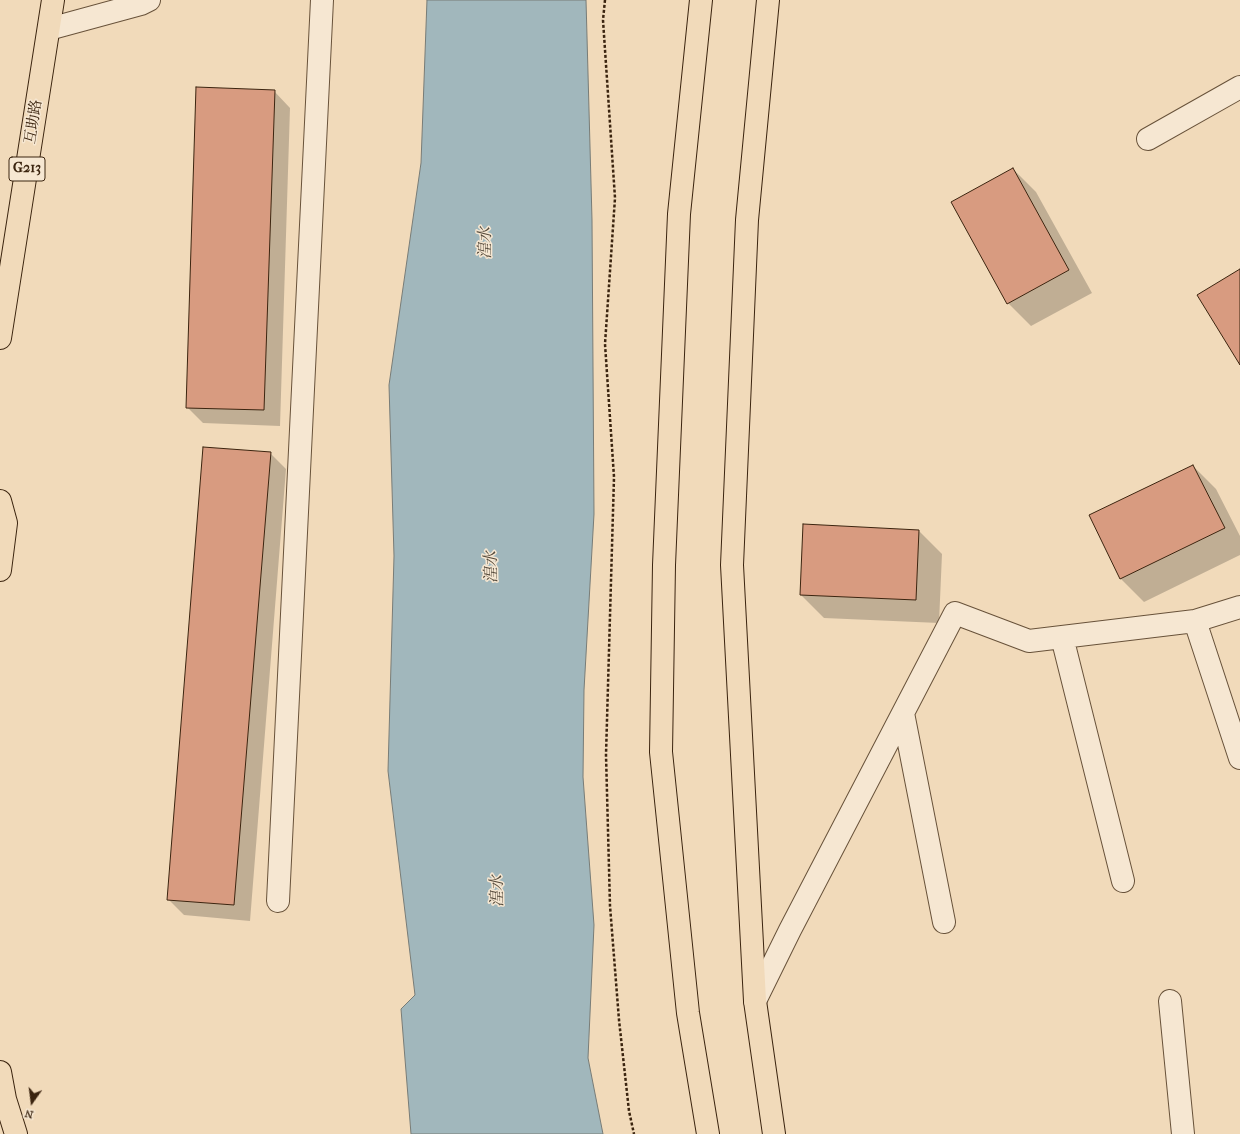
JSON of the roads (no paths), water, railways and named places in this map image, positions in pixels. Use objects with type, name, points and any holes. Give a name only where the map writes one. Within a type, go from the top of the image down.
[{"type":"main road","name":"互助路","points":[[0,338],[53,0]]},
{"type":"main road","points":[[700,0],[679,214],[664,565],[661,752],[688,1013],[708,1134]]},
{"type":"main road","points":[[768,0],[747,220],[732,565],[742,788],[755,1001],[774,1134]]},
{"type":"main road","points":[[0,501],[6,523],[0,570]]},
{"type":"main road","points":[[0,1072],[5,1098],[16,1134]]},
{"type":"street","points":[[49,29],[141,4],[149,0]]},
{"type":"street","points":[[278,901],[322,0]]},
{"type":"street","points":[[1148,139],[1240,87]]},
{"type":"street","points":[[755,1001],[790,930],[955,613],[1029,641],[1195,621],[1240,607]]},
{"type":"street","points":[[1195,621],[1240,758]]},
{"type":"street","points":[[1062,637],[1123,881]]},
{"type":"street","points":[[903,713],[944,922]]},
{"type":"street","points":[[1170,1002],[1183,1134]]},
{"type":"water","name":"湟水","points":[[427,0],[586,0],[592,220],[594,514],[584,690],[583,777],[594,925],[588,1058],[603,1134],[411,1134],[401,1009],[415,995],[388,771],[394,556],[389,385],[421,163]]}]
